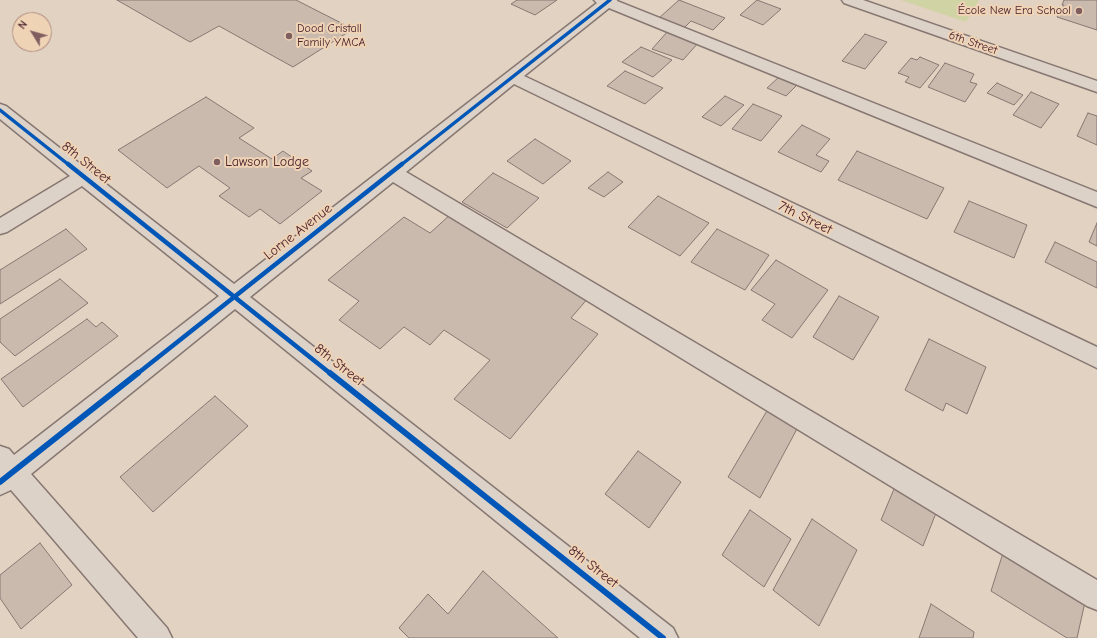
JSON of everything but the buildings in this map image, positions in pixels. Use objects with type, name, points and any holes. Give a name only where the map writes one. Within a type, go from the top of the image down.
[{"type":"street","name":"6th Street","points":[[849,0],[1097,87]]},
{"type":"street","name":"Lorne Avenue","points":[[4,471],[234,297],[606,1]]},
{"type":"street","points":[[606,1],[1097,200]]},
{"type":"street","name":"7th Street","points":[[512,77],[1097,358]]},
{"type":"street","name":"8th Street","points":[[0,110],[663,638]]},
{"type":"street","points":[[392,172],[1097,596]]},
{"type":"street","points":[[0,227],[84,176]]},
{"type":"street","points":[[4,471],[157,638]]},
{"type":"green space","points":[[901,0],[979,0],[966,22]]},
{"type":"cycle path","points":[[0,482],[610,0]]},
{"type":"cycle path","points":[[0,110],[663,638]]},
{"type":"place","name":"École New Era School","points":[[1079,11]]},
{"type":"place","name":"Dood Cristall Family YMCA","points":[[289,36]]},
{"type":"place","name":"Lawson Lodge","points":[[217,162]]}]
